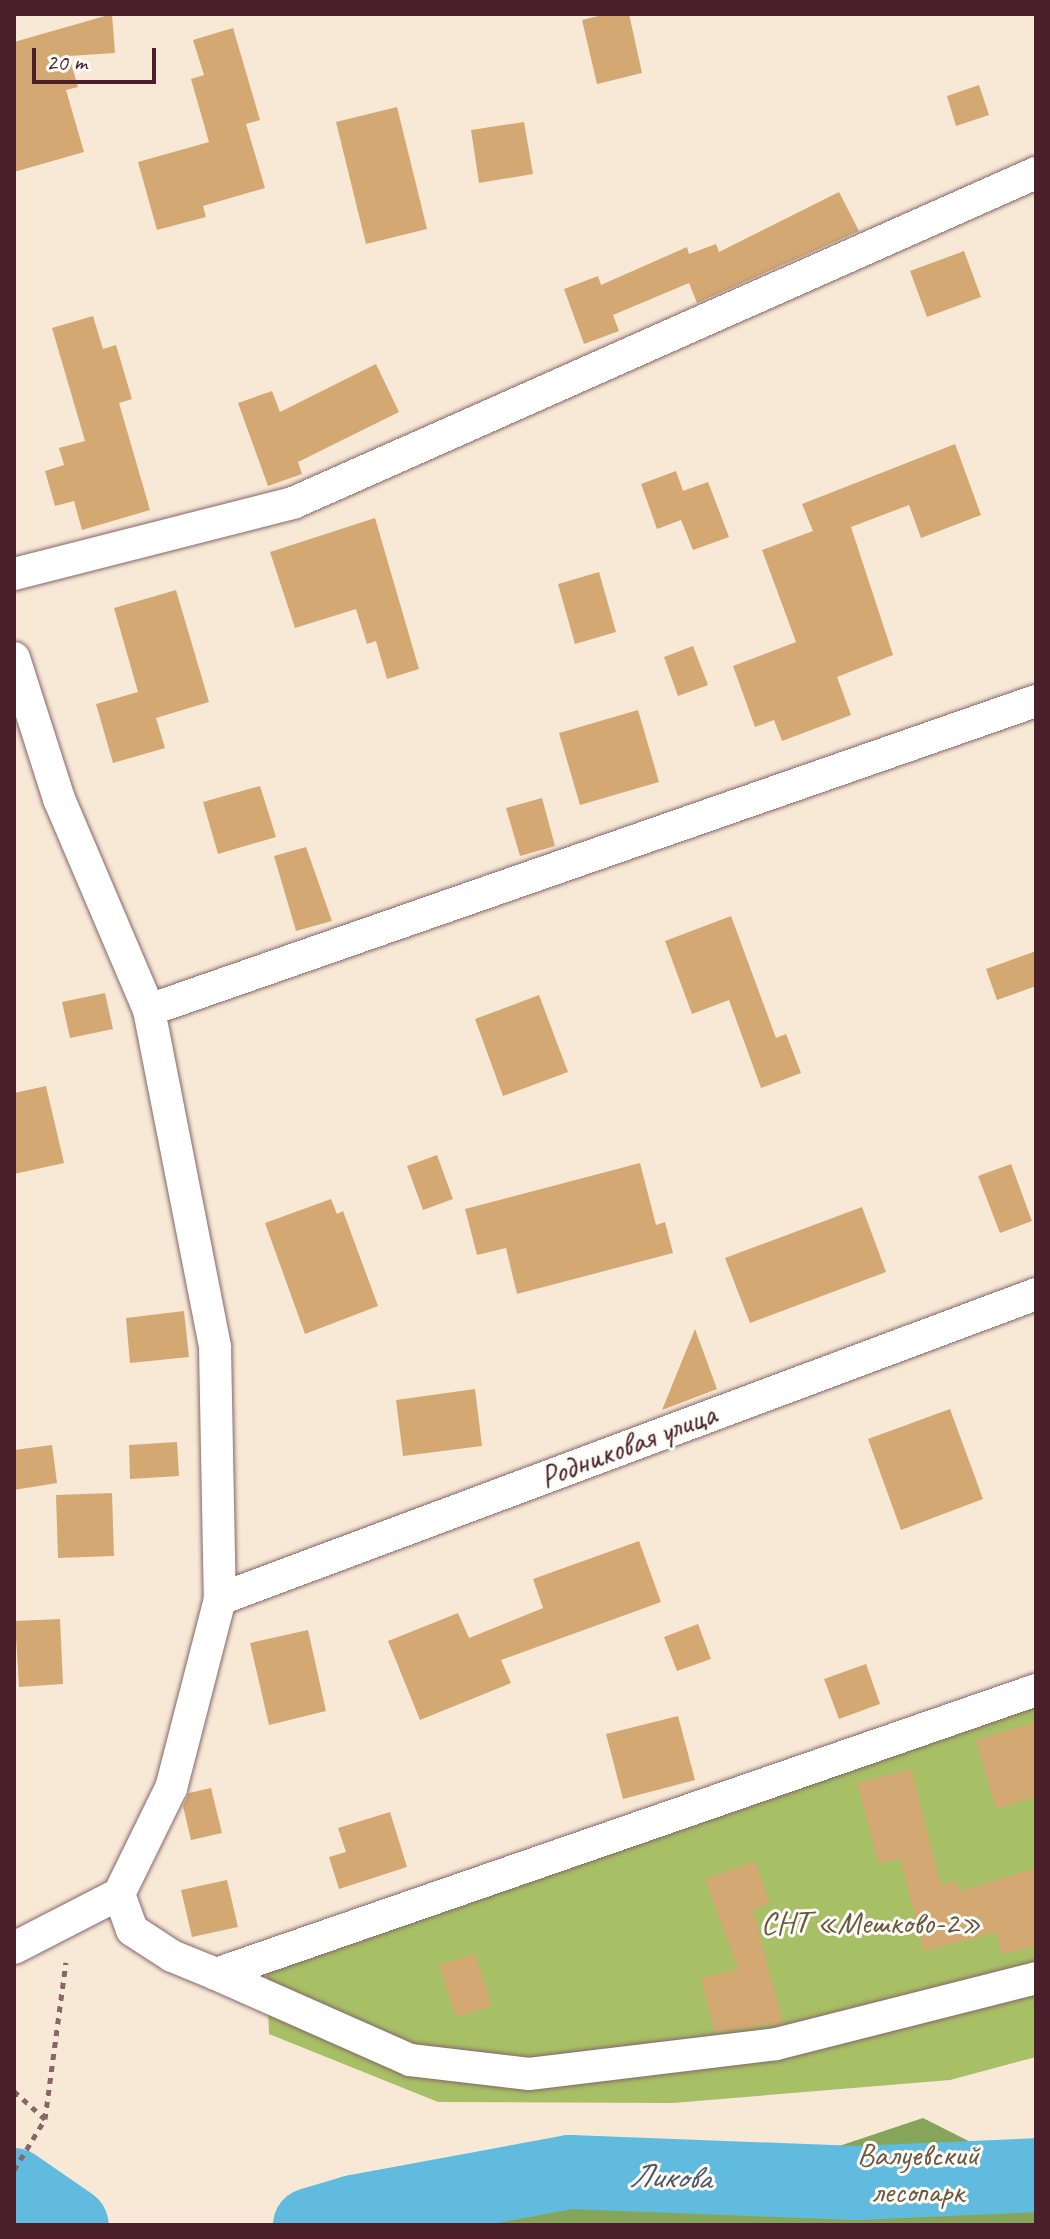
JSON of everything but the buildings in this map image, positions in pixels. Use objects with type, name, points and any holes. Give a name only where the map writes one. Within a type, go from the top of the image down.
[{"type":"street","points":[[14,574],[293,503],[1036,173]]},
{"type":"street","points":[[14,658],[59,799],[149,1010],[215,1347],[220,1599],[171,1788],[119,1894],[72,1921],[14,1948]]},
{"type":"street","points":[[149,1010],[1036,701]]},
{"type":"street","name":"Родниковая улица","points":[[220,1599],[1036,1294]]},
{"type":"street","points":[[216,1974],[1036,1690]]},
{"type":"street","points":[[119,1894],[132,1930],[172,1956],[410,2060],[529,2074],[776,2044],[1036,1978]]},
{"type":"path","points":[[14,2170],[27,2155],[45,2119],[72,1921]]},
{"type":"path","points":[[14,2091],[45,2119]]},
{"type":"green space","name":"СНТ «Мешково-2»","points":[[1036,1697],[1036,2057],[950,2080],[673,2103],[438,2102],[269,2034],[266,1960]]},
{"type":"green space","name":"Валуевский лесопарк","points":[[923,2118],[1036,2175],[1036,2225],[367,2225],[438,2203],[725,2184]]},
{"type":"waterway","name":"Ликова","points":[[310,2225],[354,2212],[570,2172],[856,2183],[1036,2175]]},
{"type":"waterway","name":"Ликова","points":[[14,2185],[72,2225]]}]
